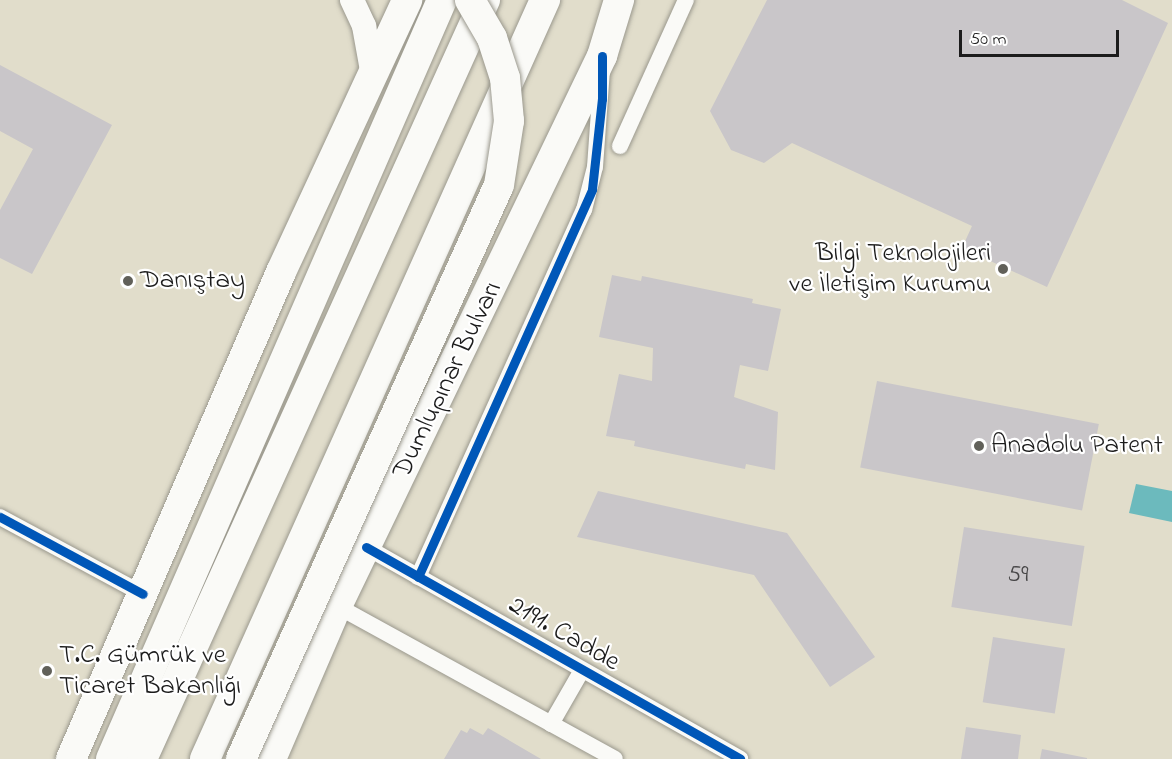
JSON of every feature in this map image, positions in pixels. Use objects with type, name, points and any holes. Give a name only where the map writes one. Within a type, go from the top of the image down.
[{"type":"highway","points":[[71,759],[281,272],[407,0]]},
{"type":"highway","points":[[111,759],[442,0]]},
{"type":"highway","points":[[241,759],[499,185],[509,121],[505,78],[492,38],[470,0]]},
{"type":"highway","points":[[142,759],[485,0]]},
{"type":"highway","points":[[205,759],[544,0]]},
{"type":"highway","name":"Dumlupınar Bulvarı","points":[[272,759],[337,606],[602,56],[619,0]]},
{"type":"main road","points":[[352,0],[364,26],[373,76]]},
{"type":"street","points":[[620,146],[686,0]]},
{"type":"street","points":[[418,577],[592,189],[602,99],[602,56]]},
{"type":"street","points":[[0,518],[143,594]]},
{"type":"street","name":"2191. Cadde","points":[[366,547],[740,759]]},
{"type":"street","points":[[337,606],[615,759]]},
{"type":"street","points":[[551,724],[582,670]]},
{"type":"water","points":[[1136,484],[1172,491],[1172,522],[1129,513]]},
{"type":"building","points":[[767,0],[1122,0],[1168,23],[1047,287],[962,248],[972,226],[792,143],[764,163],[731,150],[710,111]]},
{"type":"building","points":[[0,65],[112,125],[32,274],[0,258],[0,210],[33,149],[0,131]]},
{"type":"building","points":[[612,275],[641,281],[642,276],[753,299],[752,303],[781,309],[768,371],[740,365],[734,397],[778,412],[775,470],[746,464],[745,469],[634,446],[635,441],[606,436],[619,374],[652,381],[653,348],[599,337]]},
{"type":"building","name":"Anadolu Patent","points":[[877,381],[1099,424],[1082,511],[860,467]]},
{"type":"building","points":[[598,491],[787,533],[875,657],[830,687],[754,575],[577,537]]},
{"type":"building","points":[[964,527],[1084,546],[1072,626],[951,607]]},
{"type":"building","points":[[993,637],[1065,648],[1055,714],[983,702]]},
{"type":"building","points":[[966,727],[1021,735],[1018,759],[961,759]]},
{"type":"building","points":[[470,728],[483,735],[488,728],[541,759],[444,759],[461,730],[467,733]]},
{"type":"building","points":[[1042,749],[1087,758],[1087,759],[1040,759]]},
{"type":"cycle path","points":[[418,577],[592,189],[602,99],[602,56]]},
{"type":"cycle path","points":[[0,517],[143,594]]},
{"type":"cycle path","points":[[366,547],[740,759]]},
{"type":"place","name":"Bilgi Teknolojileri ve İletişim Kurumu","points":[[1003,269]]},
{"type":"place","name":"Danıştay","points":[[128,281]]},
{"type":"place","name":"Anadolu Patent","points":[[979,446]]},
{"type":"place","name":"T.C. Gümrük ve Ticaret Bakanlığı","points":[[47,671]]}]
